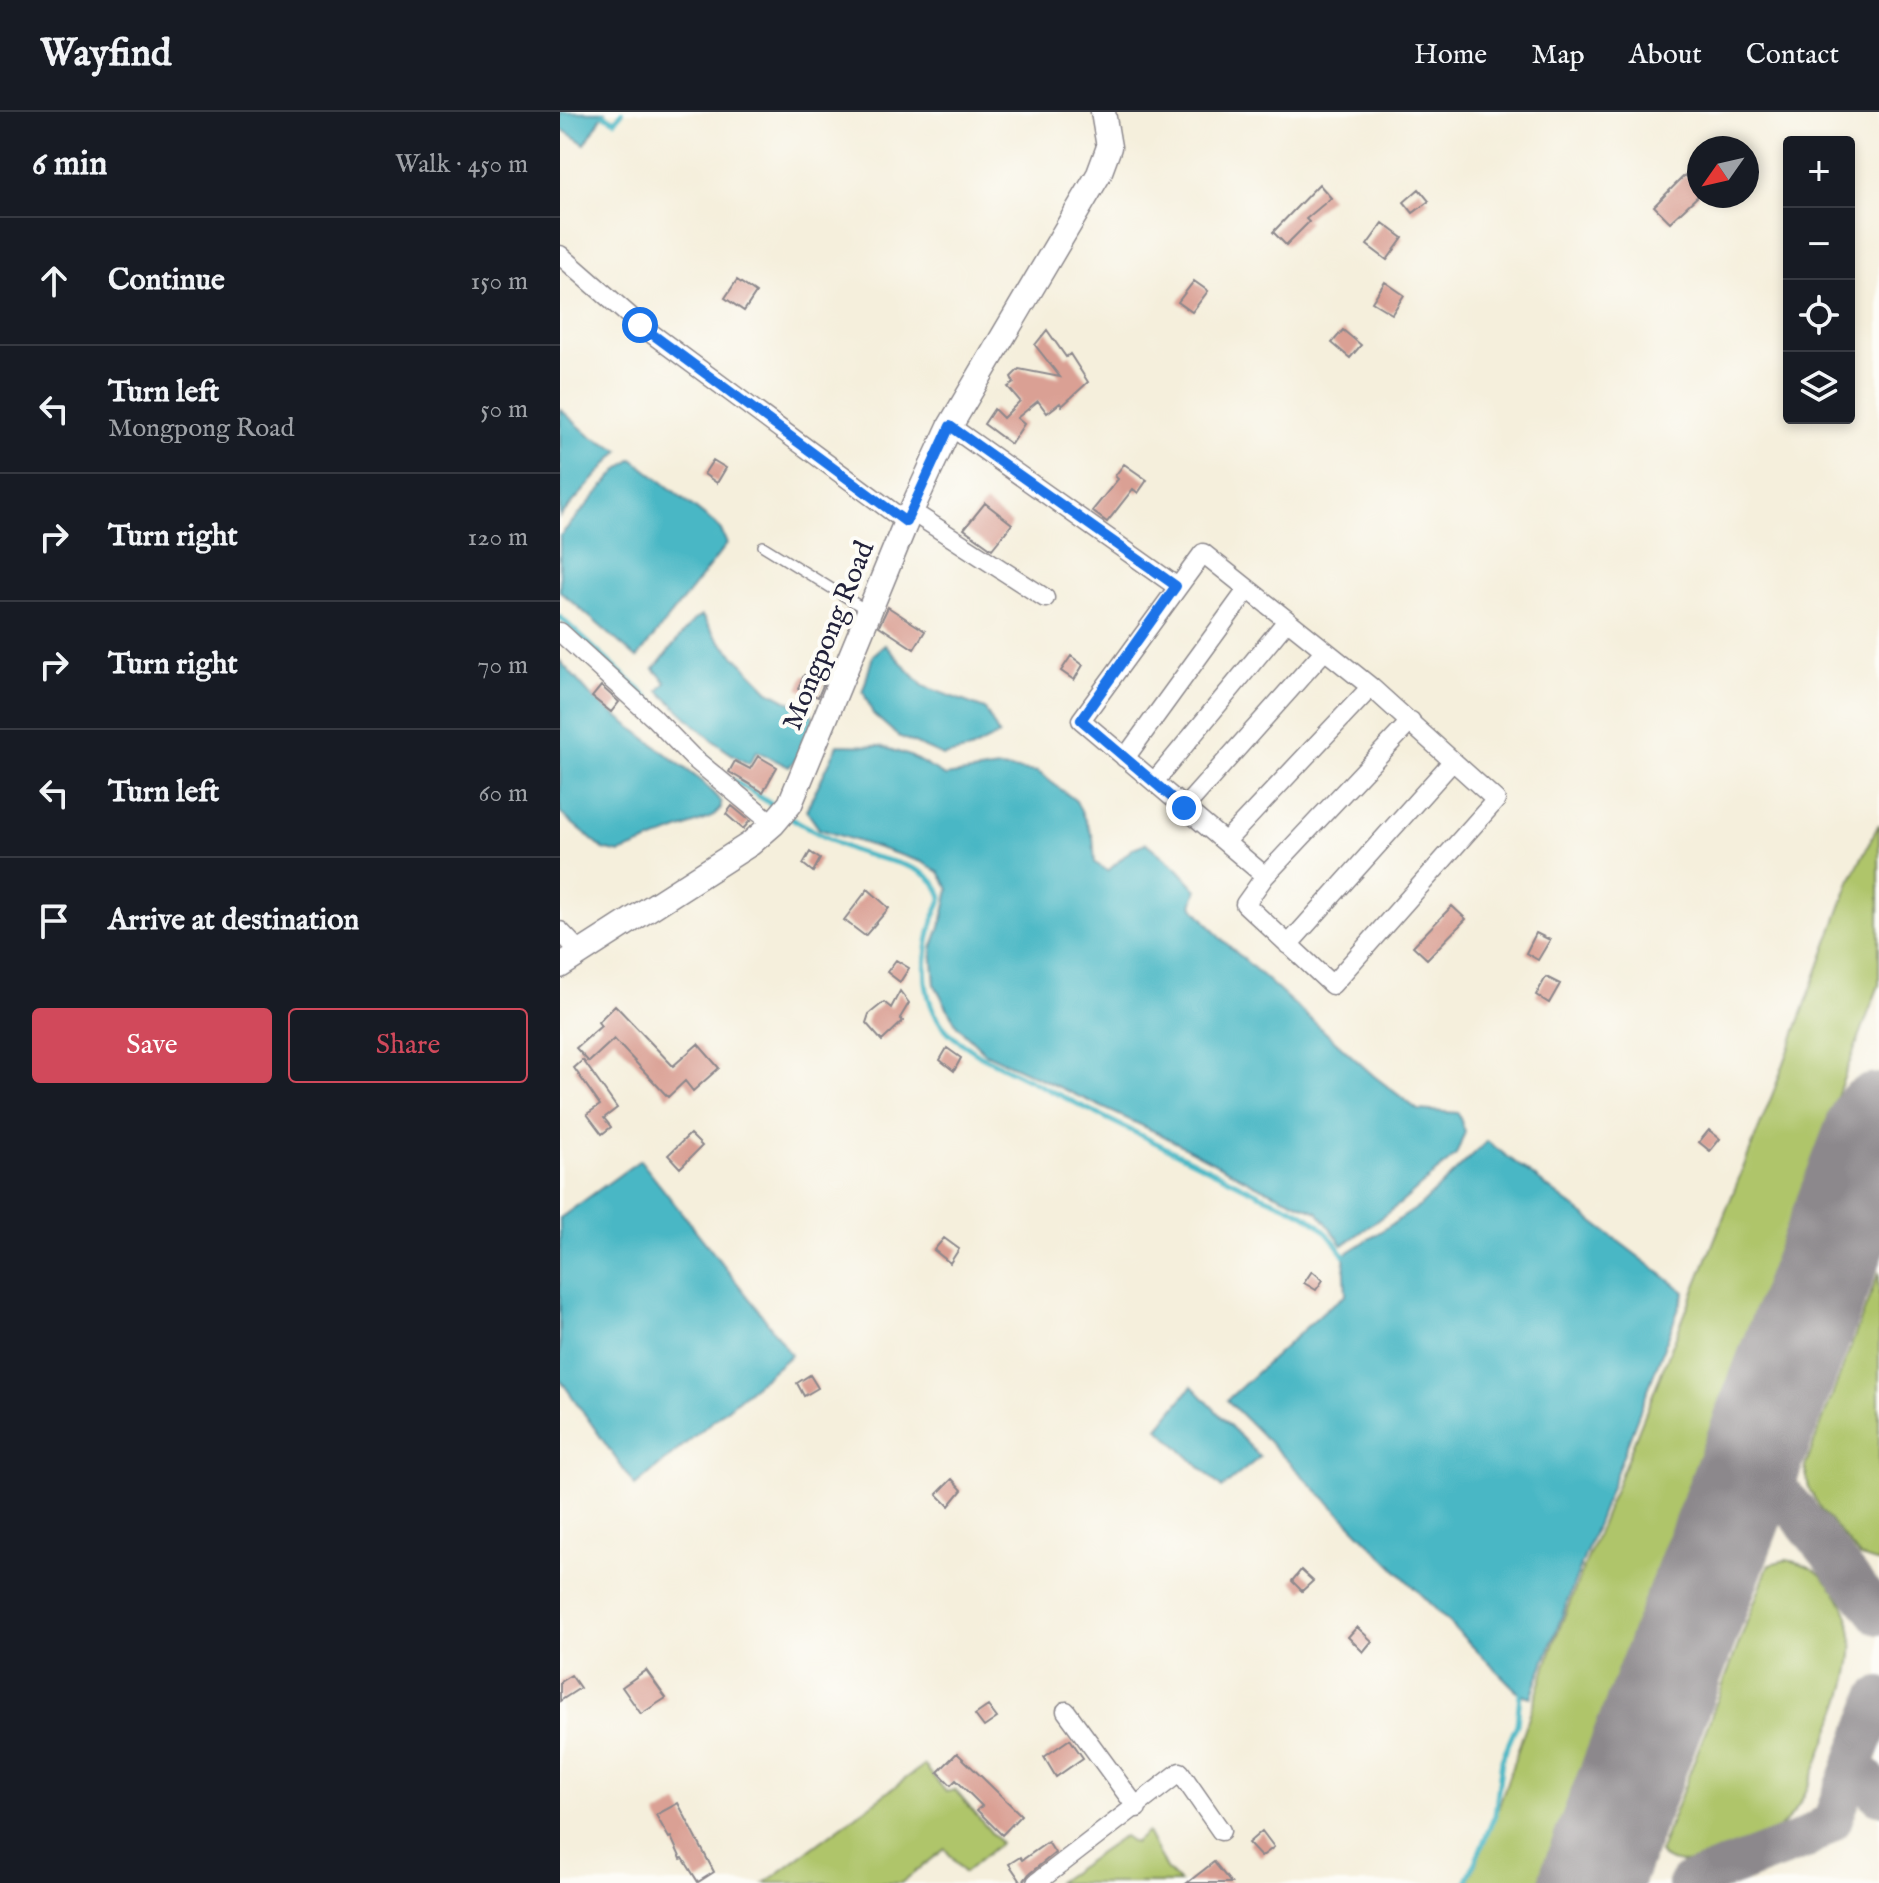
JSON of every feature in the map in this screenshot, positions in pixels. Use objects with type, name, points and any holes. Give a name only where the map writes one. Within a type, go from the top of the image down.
[{"type":"main road","name":"Mongpong Road","points":[[560,966],[750,844],[790,804],[950,426],[1099,174],[1109,147],[1103,112]]},
{"type":"street","points":[[560,255],[640,325],[909,517],[1045,598]]},
{"type":"street","points":[[950,426],[1176,586]]},
{"type":"street","points":[[1265,876],[1081,720],[1203,553],[1371,687],[1411,721],[1496,800],[1332,985],[1245,904],[1265,876],[1411,721]]},
{"type":"street","points":[[1125,758],[1247,590]]},
{"type":"street","points":[[1154,782],[1286,622]]},
{"type":"street","points":[[560,632],[692,757],[773,824]]},
{"type":"street","points":[[1184,808],[1325,650]]},
{"type":"street","points":[[1225,842],[1371,687]]},
{"type":"street","points":[[1288,945],[1452,762]]},
{"type":"street","points":[[560,931],[581,953]]},
{"type":"street","points":[[1066,1711],[1137,1808]]},
{"type":"street","points":[[1036,1883],[1180,1772],[1221,1831]]},
{"type":"lane","points":[[763,546],[870,613]]},
{"type":"green space","points":[[1879,824],[1879,985],[1539,1883],[1468,1883],[1494,1820],[1556,1637],[1775,1088],[1851,879]]},
{"type":"green space","points":[[1879,1272],[1879,1563],[1860,1557],[1822,1511],[1809,1489],[1805,1467]]},
{"type":"green space","points":[[1786,1560],[1808,1566],[1825,1579],[1846,1610],[1852,1649],[1839,1708],[1806,1792],[1786,1822],[1761,1841],[1742,1850],[1704,1861],[1674,1862],[1659,1853],[1769,1564]]},
{"type":"green space","points":[[924,1765],[946,1792],[955,1790],[1000,1843],[964,1873],[945,1849],[901,1883],[765,1883]]},
{"type":"green space","points":[[1147,1832],[1166,1869],[1180,1883],[1056,1883],[1124,1836],[1134,1843]]},
{"type":"water","points":[[560,112],[605,112],[585,144],[560,128]]},
{"type":"water","points":[[560,409],[590,436],[620,450],[560,517]]},
{"type":"water","points":[[633,459],[720,528],[727,544],[637,658],[560,591],[560,536],[620,468]]},
{"type":"water","points":[[702,616],[715,636],[769,691],[812,714],[814,720],[797,758],[789,767],[757,751],[749,764],[736,757],[659,691],[666,682],[654,669],[694,620]]},
{"type":"water","points":[[885,645],[923,686],[985,709],[999,735],[970,750],[943,756],[898,736],[873,714],[863,691],[873,655]]},
{"type":"water","points":[[560,661],[592,697],[704,783],[721,802],[721,808],[712,817],[620,853],[603,849],[560,813]]},
{"type":"water","points":[[838,745],[880,746],[910,756],[945,776],[999,768],[1038,772],[1076,801],[1093,837],[1095,863],[1108,871],[1133,848],[1146,843],[1178,869],[1197,890],[1192,905],[1219,937],[1374,1076],[1418,1110],[1458,1113],[1465,1132],[1456,1155],[1401,1203],[1343,1245],[1318,1212],[985,1053],[957,1026],[935,985],[932,949],[949,889],[939,872],[922,862],[819,829],[806,810]]},
{"type":"water","points":[[1487,1141],[1685,1292],[1531,1697],[1520,1694],[1227,1400],[1326,1309],[1346,1295],[1344,1255],[1420,1206]]},
{"type":"water","points":[[640,1160],[791,1355],[635,1486],[560,1379],[560,1218]]},
{"type":"water","points":[[1192,1386],[1260,1457],[1222,1488],[1158,1428]]},
{"type":"building","points":[[1685,175],[1687,177],[1687,206],[1670,222],[1654,206]]},
{"type":"building","points":[[1319,184],[1331,198],[1306,219],[1309,222],[1286,245],[1273,232]]},
{"type":"building","points":[[1419,189],[1429,201],[1413,213],[1404,202]]},
{"type":"building","points":[[1383,223],[1403,238],[1387,260],[1367,245]]},
{"type":"building","points":[[737,280],[756,293],[744,311],[725,298]]},
{"type":"building","points":[[1194,281],[1208,291],[1192,312],[1178,302]]},
{"type":"building","points":[[1385,282],[1404,295],[1392,314],[1372,302]]},
{"type":"building","points":[[1047,330],[1066,357],[1070,354],[1088,382],[1062,406],[1060,403],[1047,413],[1038,401],[1017,418],[1024,424],[1011,444],[984,424],[994,409],[1003,418],[1020,401],[1008,387],[1014,383],[1011,377],[1019,369],[1060,377],[1035,345]]},
{"type":"building","points":[[1343,330],[1361,345],[1350,358],[1332,343]]},
{"type":"building","points":[[713,460],[726,468],[717,483],[704,474]]},
{"type":"building","points":[[1124,464],[1147,480],[1138,493],[1133,489],[1107,522],[1092,511],[1118,479],[1115,476]]},
{"type":"building","points":[[985,503],[1012,524],[992,549],[964,529]]},
{"type":"building","points":[[888,607],[925,631],[914,649],[879,626]]},
{"type":"building","points":[[1071,656],[1083,665],[1074,680],[1061,671]]},
{"type":"building","points":[[804,675],[824,683],[818,697],[798,689]]},
{"type":"building","points":[[601,686],[619,702],[611,712],[592,697]]},
{"type":"building","points":[[758,756],[777,767],[763,792],[729,772],[735,761],[750,769]]},
{"type":"building","points":[[732,806],[750,821],[743,829],[726,814]]},
{"type":"building","points":[[810,852],[820,859],[813,872],[803,864]]},
{"type":"building","points":[[868,889],[889,908],[865,936],[844,920]]},
{"type":"building","points":[[1452,906],[1466,919],[1427,959],[1413,946]]},
{"type":"building","points":[[1536,933],[1550,940],[1538,960],[1526,953]]},
{"type":"building","points":[[896,960],[909,968],[900,982],[887,972]]},
{"type":"building","points":[[1546,977],[1560,984],[1549,1003],[1536,995]]},
{"type":"building","points":[[900,991],[909,1003],[900,1018],[903,1021],[882,1041],[866,1023],[869,1014],[884,1002],[891,1008]]},
{"type":"building","points":[[615,1005],[673,1066],[698,1044],[719,1068],[693,1091],[685,1081],[668,1097],[614,1039],[589,1062],[576,1048],[601,1026],[598,1022]]},
{"type":"building","points":[[947,1048],[961,1058],[954,1071],[940,1060]]},
{"type":"building","points":[[583,1060],[617,1108],[604,1118],[611,1127],[602,1134],[587,1114],[600,1105],[574,1068]]},
{"type":"building","points":[[1709,1130],[1720,1139],[1710,1151],[1699,1142]]},
{"type":"building","points":[[690,1134],[702,1146],[680,1168],[668,1155]]},
{"type":"building","points":[[944,1238],[959,1249],[950,1263],[934,1250]]},
{"type":"building","points":[[1312,1271],[1323,1280],[1316,1290],[1304,1283]]},
{"type":"building","points":[[810,1375],[818,1388],[804,1396],[797,1383]]},
{"type":"building","points":[[952,1479],[962,1490],[949,1506],[937,1494]]},
{"type":"building","points":[[1301,1570],[1313,1581],[1302,1591],[1292,1581]]},
{"type":"building","points":[[1357,1627],[1372,1641],[1363,1652],[1348,1637]]},
{"type":"building","points":[[646,1670],[666,1698],[641,1714],[622,1687]]},
{"type":"building","points":[[571,1675],[580,1688],[560,1701],[560,1682]]},
{"type":"building","points":[[988,1706],[997,1718],[984,1727],[975,1715]]},
{"type":"building","points":[[1070,1739],[1083,1758],[1056,1777],[1044,1757]]},
{"type":"building","points":[[957,1753],[1021,1815],[1002,1835],[977,1810],[982,1806],[956,1780],[951,1785],[938,1772]]},
{"type":"building","points":[[678,1803],[714,1872],[698,1882],[656,1815]]},
{"type":"building","points":[[1262,1831],[1274,1847],[1261,1857],[1248,1843]]},
{"type":"building","points":[[1048,1842],[1055,1853],[1022,1883],[1009,1864],[1020,1857],[1022,1860]]},
{"type":"building","points":[[1214,1862],[1231,1883],[1187,1883]]},
{"type":"waterway","points":[[603,114],[615,121],[622,112]]},
{"type":"waterway","points":[[560,617],[677,724],[710,761]]},
{"type":"waterway","points":[[733,780],[779,809]]},
{"type":"waterway","points":[[790,817],[852,850],[917,870],[936,885],[942,897],[930,931],[926,986],[938,1020],[950,1034],[981,1056],[1299,1211],[1326,1232],[1344,1255]]},
{"type":"waterway","points":[[1466,1883],[1495,1815],[1502,1759],[1517,1724],[1520,1694]]},
{"type":"taxiway","points":[[1763,1429],[1758,1453],[1767,1475],[1879,1615]]},
{"type":"taxiway","points":[[1727,1524],[1759,1503],[1776,1503],[1797,1511]]},
{"type":"taxiway","points":[[1688,1883],[1805,1839],[1832,1821],[1879,1697]]},
{"type":"taxiway","points":[[1854,1764],[1879,1795]]},
{"type":"taxiway","points":[[1607,1840],[1610,1865],[1623,1883]]},
{"type":"runway","points":[[1590,1883],[1879,1124]]},
{"type":"route","points":[[640,325],[906,522],[950,426],[1176,586],[1081,720],[1184,808]]}]
